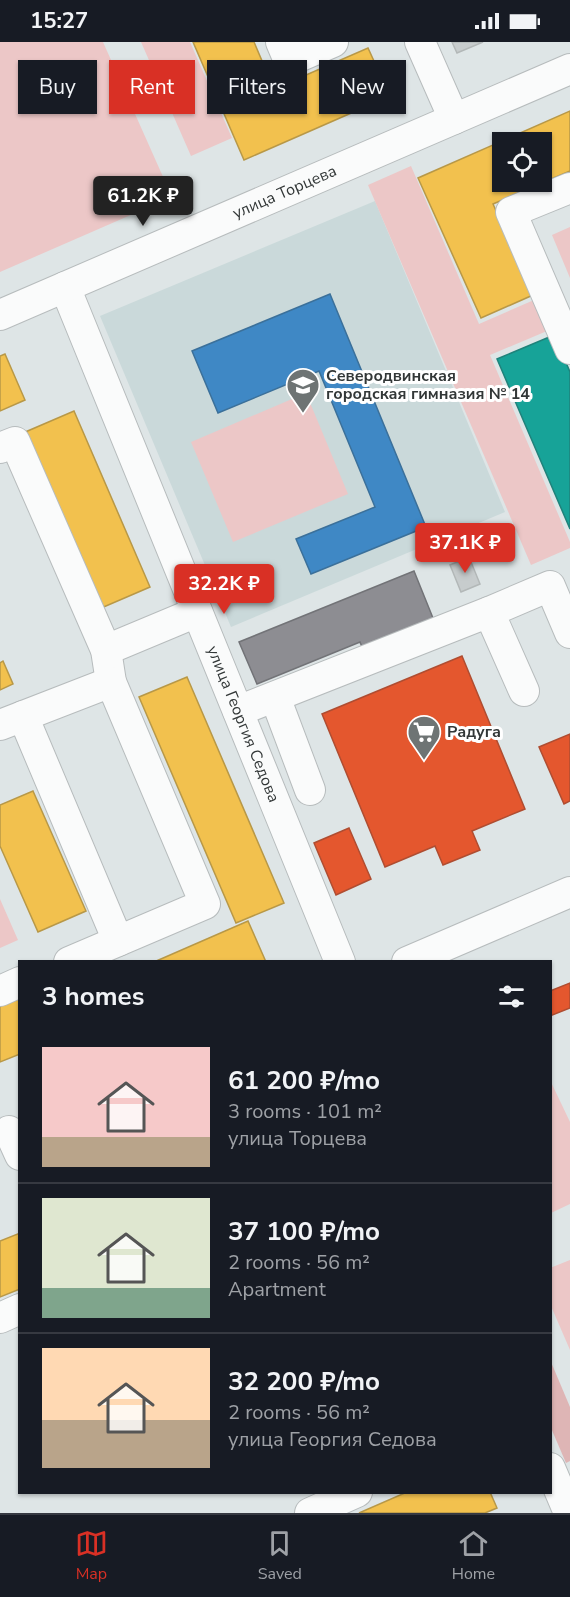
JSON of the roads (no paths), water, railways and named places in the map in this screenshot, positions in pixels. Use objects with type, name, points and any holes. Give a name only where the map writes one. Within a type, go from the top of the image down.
[{"type":"street","points":[[281,42],[289,61],[333,42]]},
{"type":"street","points":[[420,42],[454,119]]},
{"type":"street","name":"улица Торцева","points":[[0,315],[570,69]]},
{"type":"street","points":[[570,188],[511,212],[570,349]]},
{"type":"street","name":"улица Георгия Седова","points":[[65,287],[338,960]]},
{"type":"street","points":[[0,448],[15,442],[106,650],[111,682],[205,904],[84,958]]},
{"type":"street","points":[[238,711],[550,586],[570,633]]},
{"type":"street","points":[[106,650],[197,612]]},
{"type":"street","points":[[489,612],[524,691]]},
{"type":"street","points":[[111,682],[11,721],[118,941]]},
{"type":"street","points":[[275,698],[309,790]]},
{"type":"street","points":[[412,960],[570,892]]},
{"type":"street","points":[[0,991],[18,983]]},
{"type":"street","points":[[0,1318],[18,1310]]},
{"type":"street","points":[[552,1473],[569,1513]]},
{"type":"street","points":[[310,1506],[350,1494]]},
{"type":"place","name":"Северодвинская городская гимназия № 14","points":[[303,414]]},
{"type":"place","name":"Радуга","points":[[424,761]]}]
